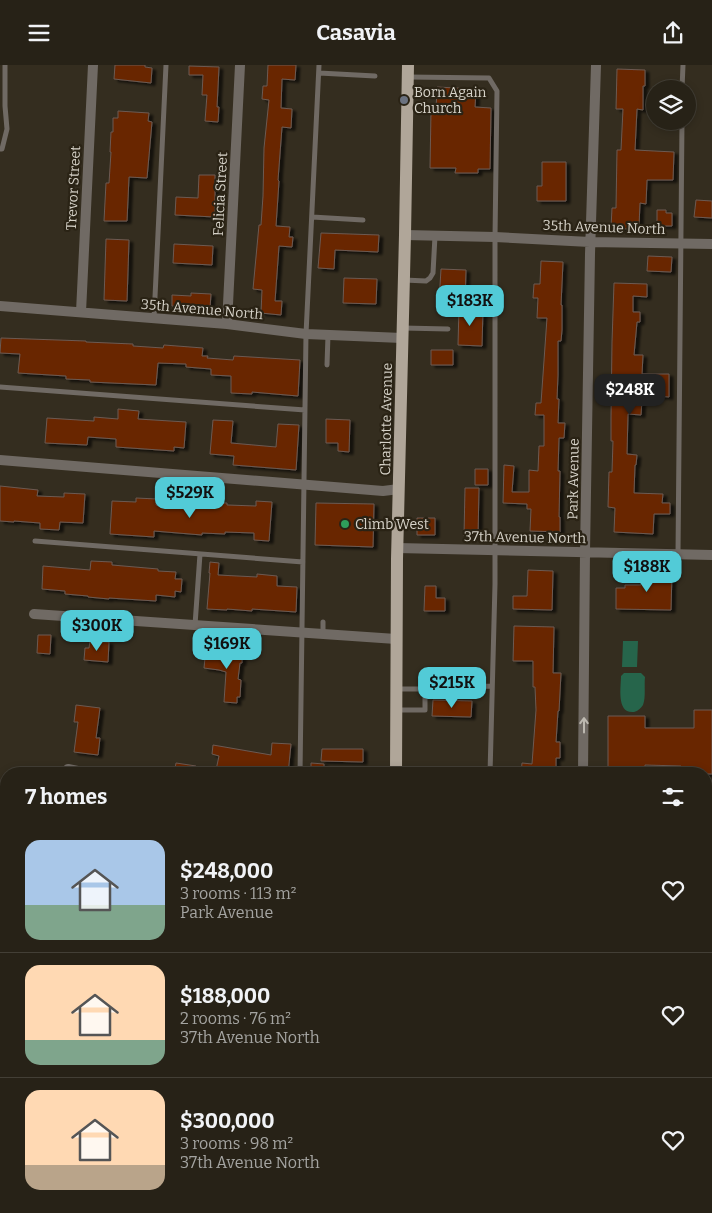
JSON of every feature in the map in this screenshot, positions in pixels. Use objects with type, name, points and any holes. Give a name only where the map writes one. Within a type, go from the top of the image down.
[{"type":"main road","name":"Charlotte Avenue","points":[[396,767],[396,639],[408,71]]},
{"type":"street","name":"Trevor Street","points":[[81,312],[93,65]]},
{"type":"street","name":"Felicia Street","points":[[227,324],[240,65]]},
{"type":"street","name":"Park Avenue","points":[[584,767],[590,242],[596,65]]},
{"type":"street","name":"35th Avenue North","points":[[405,235],[590,242],[712,244]]},
{"type":"street","name":"35th Avenue North","points":[[0,306],[227,324],[306,334],[403,333]]},
{"type":"street","points":[[0,460],[383,491],[399,489]]},
{"type":"street","name":"37th Avenue North","points":[[398,548],[712,555]]},
{"type":"street","points":[[34,614],[396,639]]},
{"type":"lane","points":[[0,149],[2,149],[7,129],[5,65]]},
{"type":"lane","points":[[154,318],[166,65]]},
{"type":"lane","points":[[300,767],[306,334],[319,65]]},
{"type":"lane","points":[[682,80],[683,65]]},
{"type":"lane","points":[[408,71],[489,78],[497,91],[495,584],[490,767]]},
{"type":"lane","points":[[319,73],[376,76]]},
{"type":"lane","points":[[678,555],[682,130]]},
{"type":"lane","points":[[312,217],[363,220]]},
{"type":"lane","points":[[404,280],[426,281],[430,278],[433,273],[435,236]]},
{"type":"lane","points":[[403,333],[448,329]]},
{"type":"lane","points":[[327,365],[328,335]]},
{"type":"lane","points":[[0,387],[306,410]]},
{"type":"lane","points":[[35,541],[303,562]]},
{"type":"lane","points":[[195,625],[200,554]]},
{"type":"lane","points":[[323,622],[323,634]]},
{"type":"lane","points":[[396,689],[492,686]]},
{"type":"lane","points":[[396,710],[425,710],[424,689]]},
{"type":"green space","points":[[623,641],[638,641],[637,667],[622,667]]},
{"type":"green space","points":[[624,673],[641,673],[645,677],[643,705],[634,712],[624,709],[622,704],[620,693],[621,676]]},
{"type":"building","points":[[115,65],[145,65],[145,67],[152,68],[151,83],[114,79]]},
{"type":"building","points":[[268,65],[296,65],[295,80],[282,79],[281,108],[292,109],[291,128],[282,127],[276,226],[290,227],[289,237],[293,237],[292,247],[279,246],[275,301],[282,301],[281,315],[261,313],[262,290],[253,289],[263,196],[264,148],[269,100],[262,99],[263,86],[267,86]]},
{"type":"building","points":[[189,66],[219,67],[218,122],[205,121],[207,95],[202,95],[203,75],[189,75]]},
{"type":"building","points":[[617,69],[645,70],[643,110],[637,109],[635,150],[674,152],[673,180],[647,180],[646,204],[640,203],[639,226],[630,226],[630,229],[611,228],[612,208],[616,208],[617,150],[621,150],[623,109],[616,109]]},
{"type":"building","points":[[437,87],[476,89],[475,107],[491,108],[490,169],[478,169],[478,173],[455,173],[456,168],[430,168],[431,111],[436,111]]},
{"type":"building","points":[[118,111],[149,113],[148,121],[152,122],[147,178],[129,177],[127,221],[104,221],[106,183],[109,183],[111,132],[113,132],[113,118],[118,118]]},
{"type":"building","points":[[542,162],[566,162],[566,201],[537,201],[537,186],[542,186]]},
{"type":"building","points":[[199,175],[215,175],[215,217],[175,215],[176,197],[198,198]]},
{"type":"building","points":[[696,200],[712,201],[712,218],[694,217]]},
{"type":"building","points":[[657,210],[666,210],[666,213],[672,213],[672,226],[657,226]]},
{"type":"building","points":[[321,233],[379,235],[378,252],[335,250],[334,269],[318,268]]},
{"type":"building","points":[[106,239],[129,240],[127,301],[104,300]]},
{"type":"building","points":[[174,244],[213,246],[212,265],[173,263]]},
{"type":"building","points":[[648,256],[672,257],[671,272],[647,271]]},
{"type":"building","points":[[541,261],[563,262],[562,330],[561,341],[558,341],[557,399],[559,399],[558,423],[565,423],[564,438],[559,438],[560,532],[530,531],[531,509],[527,509],[527,504],[503,503],[504,465],[514,466],[512,492],[529,492],[529,470],[538,471],[539,446],[544,446],[544,415],[535,415],[536,403],[541,403],[547,318],[537,318],[538,298],[533,298],[534,284],[540,284]]},
{"type":"building","points":[[441,269],[466,270],[465,303],[439,302]]},
{"type":"building","points":[[344,278],[377,279],[376,304],[343,303]]},
{"type":"building","points":[[614,283],[647,284],[647,297],[633,296],[633,312],[640,312],[640,322],[637,322],[634,355],[643,355],[642,374],[669,374],[669,397],[658,396],[659,385],[643,384],[641,415],[628,414],[627,454],[637,455],[634,493],[663,494],[662,503],[670,503],[670,514],[654,514],[653,534],[614,532],[615,508],[608,507],[609,472],[612,472],[613,441],[611,441],[611,418]]},
{"type":"building","points":[[191,293],[211,294],[210,308],[172,306],[172,295],[191,296]]},
{"type":"building","points":[[459,308],[483,309],[482,346],[458,345]]},
{"type":"building","points":[[1,338],[86,341],[163,348],[164,345],[203,348],[202,356],[208,356],[207,358],[233,360],[234,356],[300,360],[298,396],[252,392],[252,394],[231,393],[231,376],[211,375],[211,369],[186,367],[186,364],[158,363],[156,385],[90,382],[90,380],[66,379],[66,376],[18,373],[20,354],[0,353]]},
{"type":"building","points":[[431,350],[453,350],[453,365],[431,365]]},
{"type":"building","points":[[118,409],[139,411],[138,419],[186,422],[184,448],[174,447],[174,451],[116,447],[116,439],[88,437],[87,445],[45,443],[47,418],[94,421],[94,417],[118,419]]},
{"type":"building","points":[[326,419],[350,420],[349,452],[338,451],[338,443],[326,443]]},
{"type":"building","points":[[213,420],[233,421],[231,443],[276,447],[278,424],[299,425],[296,470],[233,465],[234,456],[210,454]]},
{"type":"building","points":[[475,469],[488,469],[488,485],[475,485]]},
{"type":"building","points":[[0,486],[38,490],[37,496],[64,497],[64,493],[85,494],[83,523],[60,522],[59,530],[40,529],[40,523],[0,521]]},
{"type":"building","points":[[465,488],[479,488],[478,536],[464,536]]},
{"type":"building","points":[[136,498],[157,499],[156,505],[183,507],[183,503],[227,503],[227,505],[256,506],[256,501],[272,502],[269,541],[254,540],[254,533],[225,532],[225,534],[202,533],[202,535],[154,531],[154,537],[110,534],[112,501],[136,502]]},
{"type":"building","points":[[316,503],[374,504],[373,547],[315,545]]},
{"type":"building","points":[[417,518],[435,518],[435,535],[417,535]]},
{"type":"building","points":[[91,561],[112,562],[112,565],[176,572],[175,579],[182,579],[181,592],[175,591],[175,597],[156,595],[156,601],[88,597],[65,594],[65,591],[42,589],[43,566],[90,570]]},
{"type":"building","points":[[210,562],[219,563],[218,575],[257,577],[257,574],[277,576],[277,586],[297,587],[296,612],[252,609],[252,611],[207,609]]},
{"type":"building","points":[[528,570],[553,571],[552,610],[513,609],[513,596],[527,596]]},
{"type":"building","points":[[641,572],[672,572],[671,610],[616,609],[616,588],[625,588],[625,585],[641,585]]},
{"type":"building","points":[[425,586],[436,586],[436,598],[445,598],[445,611],[424,611]]},
{"type":"building","points":[[514,626],[554,627],[553,673],[561,673],[556,742],[560,742],[560,758],[556,758],[556,767],[522,767],[522,763],[532,764],[536,710],[535,687],[533,687],[533,661],[513,661]]},
{"type":"building","points":[[38,635],[51,635],[50,654],[37,653]]},
{"type":"building","points":[[90,641],[109,642],[108,662],[84,660],[85,648],[89,648]]},
{"type":"building","points":[[228,647],[240,648],[240,655],[242,655],[238,679],[241,680],[240,697],[237,697],[237,703],[224,702],[226,672],[204,668],[206,648],[227,650]]},
{"type":"building","points":[[433,700],[472,701],[471,717],[432,716]]},
{"type":"building","points":[[76,705],[100,708],[96,738],[100,738],[98,755],[74,752],[78,722],[74,722]]},
{"type":"building","points":[[694,710],[712,710],[712,767],[645,765],[645,767],[608,767],[608,716],[645,716],[645,728],[694,728]]},
{"type":"building","points":[[272,743],[291,744],[289,767],[217,767],[219,756],[212,754],[213,745],[271,755]]},
{"type":"building","points":[[322,749],[363,749],[363,762],[321,761]]},
{"type":"building","points":[[176,763],[196,766],[196,767],[175,767]]},
{"type":"building","points":[[311,763],[324,764],[324,767],[311,767]]},
{"type":"place","name":"Born Again Church","points":[[404,100]]},
{"type":"place","name":"Climb West","points":[[345,524]]}]
